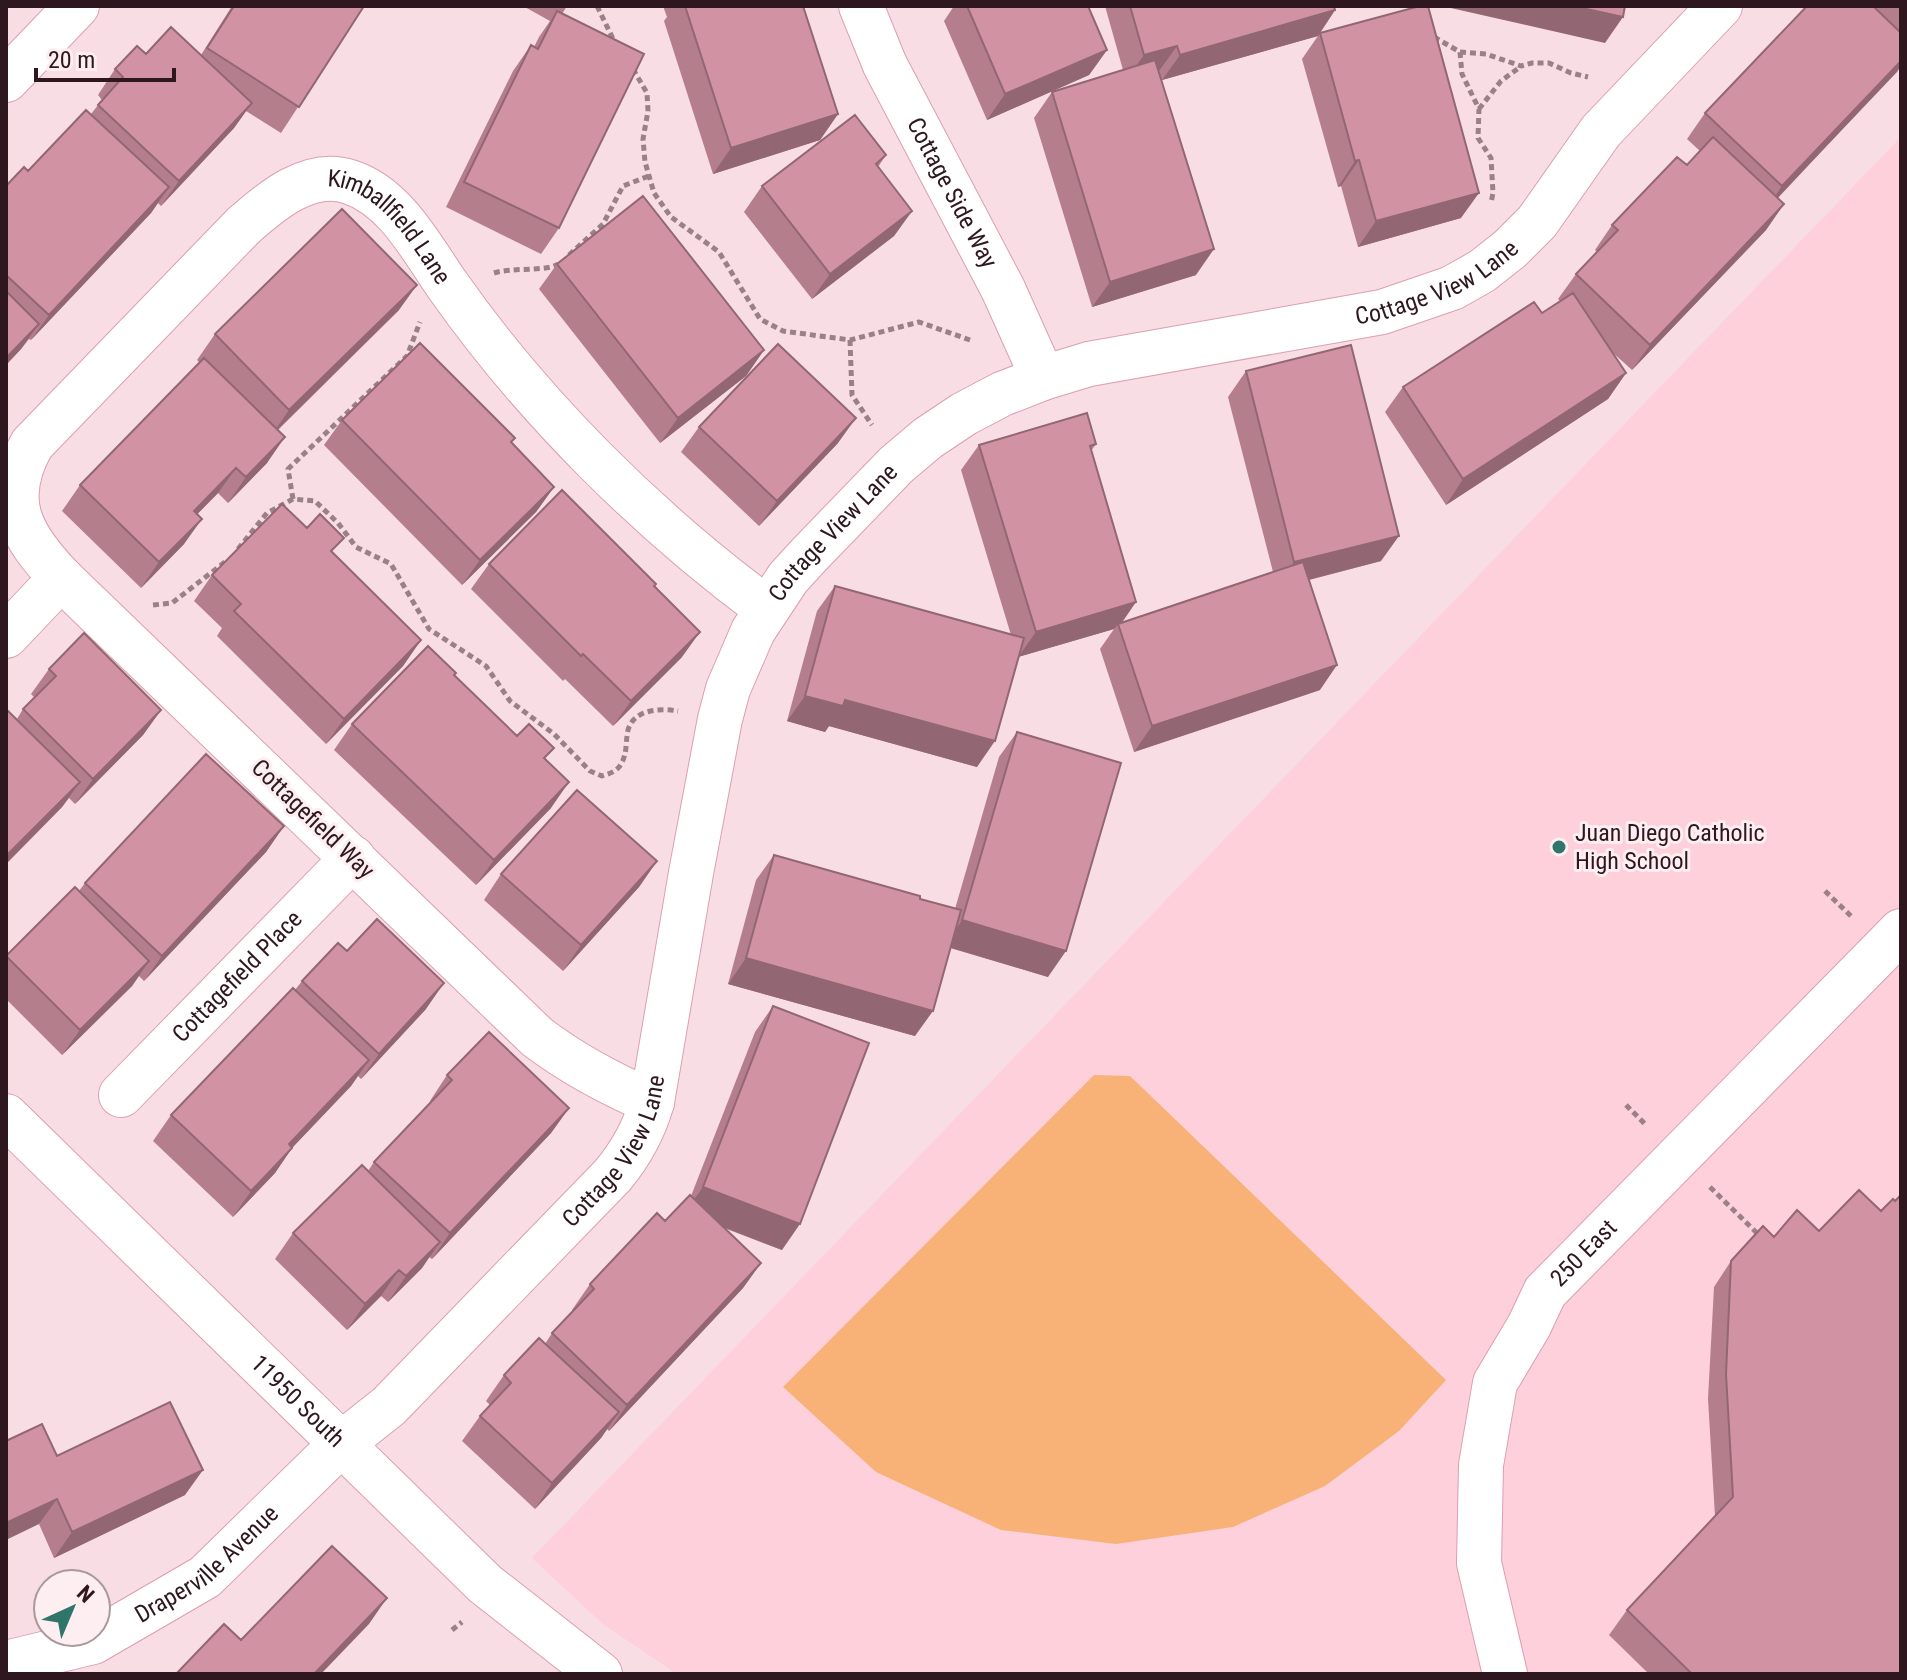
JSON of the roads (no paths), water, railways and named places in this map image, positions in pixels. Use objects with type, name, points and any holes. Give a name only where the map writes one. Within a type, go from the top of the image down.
[{"type":"street","points":[[6,80],[77,6]]},
{"type":"street","name":"Cottage Side Way","points":[[861,6],[885,65],[1003,289],[1043,378]]},
{"type":"street","name":"Cottage View Lane","points":[[341,1444],[389,1406],[613,1175],[644,1129],[652,1102],[720,719],[740,660],[766,608],[809,555],[896,465],[928,438],[1002,394],[1043,378],[1114,359],[1382,312],[1452,288],[1482,271],[1537,222],[1601,131],[1720,6]]},
{"type":"street","name":"Kimballfield Lane","points":[[15,496],[16,477],[32,444],[243,226],[287,191],[329,178],[348,181],[366,189],[393,210],[478,328],[595,458],[657,518],[766,608]]},
{"type":"street","name":"Cottagefield Way","points":[[15,496],[27,539],[61,578],[537,1037],[605,1083],[652,1102]]},
{"type":"street","points":[[6,636],[61,578]]},
{"type":"street","name":"Cottagefield Place","points":[[121,1095],[353,858]]},
{"type":"street","name":"250 East","points":[[1505,1674],[1479,1563],[1481,1465],[1495,1383],[1545,1292],[1901,931]]},
{"type":"street","name":"11950 South","points":[[6,1116],[485,1584],[600,1674]]},
{"type":"street","name":"Draperville Avenue","points":[[6,1663],[93,1642],[205,1577],[341,1444]]},
{"type":"place","name":"Juan Diego Catholic High School","points":[[1559,847]]}]
